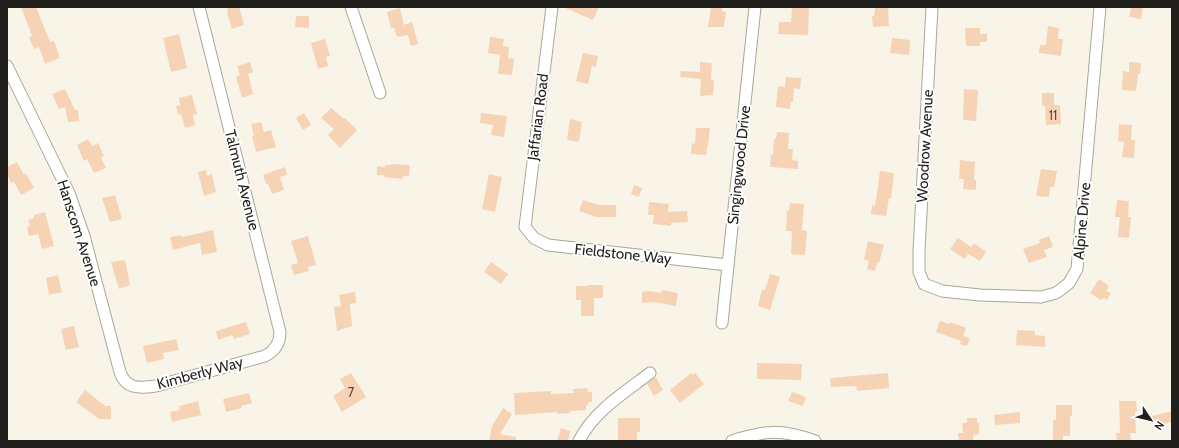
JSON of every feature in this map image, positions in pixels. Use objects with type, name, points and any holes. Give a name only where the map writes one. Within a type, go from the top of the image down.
[{"type":"street","name":"Talmuth Avenue","points":[[199,7],[279,328],[280,339],[273,351]]},
{"type":"street","points":[[351,7],[380,93]]},
{"type":"street","name":"Jaffarian Road","points":[[525,227],[552,7]]},
{"type":"street","name":"Singingwood Drive","points":[[722,323],[755,7]]},
{"type":"street","name":"Woodrow Avenue","points":[[924,284],[919,272],[919,251],[932,7]]},
{"type":"street","name":"Alpine Drive","points":[[924,284],[942,291],[980,295],[1041,298],[1056,293],[1069,283],[1074,276],[1079,260],[1100,7]]},
{"type":"street","name":"Hanscom Avenue","points":[[7,66],[69,193],[84,236],[120,372],[127,384]]},
{"type":"street","name":"Fieldstone Way","points":[[525,227],[534,238],[548,245],[728,266]]},
{"type":"street","name":"Kimberly Way","points":[[127,384],[134,387],[156,386],[265,356],[273,351]]},
{"type":"street","points":[[579,441],[586,428],[598,415],[650,374]]},
{"type":"street","points":[[732,441],[772,431],[788,432],[815,441]]},
{"type":"building","points":[[21,7],[36,7],[50,42],[54,41],[60,58],[45,64],[39,47],[34,49],[29,37],[32,36]]},
{"type":"building","points":[[227,7],[239,7],[244,25],[232,29]]},
{"type":"building","points":[[563,7],[599,7],[593,20]]},
{"type":"building","points":[[711,7],[722,7],[722,11],[726,12],[724,27],[708,27]]},
{"type":"building","points":[[792,7],[809,7],[808,35],[778,34],[779,22],[791,22]]},
{"type":"building","points":[[875,7],[888,7],[889,26],[873,27],[872,16],[874,16]]},
{"type":"building","points":[[1131,7],[1143,7],[1141,19],[1129,17]]},
{"type":"building","points":[[400,8],[404,25],[412,22],[418,44],[411,46],[408,35],[397,37],[394,28],[391,28],[387,12]]},
{"type":"building","points":[[296,16],[309,16],[309,28],[295,27]]},
{"type":"building","points":[[1048,26],[1059,28],[1058,39],[1063,39],[1061,56],[1039,53],[1040,45],[1046,45]]},
{"type":"building","points":[[965,28],[980,28],[980,34],[987,34],[987,42],[980,42],[980,46],[966,46]]},
{"type":"building","points":[[179,34],[187,68],[171,72],[163,38]]},
{"type":"building","points":[[490,37],[504,39],[503,46],[509,47],[508,58],[514,59],[512,75],[498,74],[500,55],[488,53]]},
{"type":"building","points":[[892,38],[910,40],[909,55],[890,53]]},
{"type":"building","points":[[325,39],[330,56],[326,57],[328,66],[318,69],[311,43]]},
{"type":"building","points":[[583,53],[598,56],[596,67],[592,66],[588,84],[576,81]]},
{"type":"building","points":[[250,62],[253,72],[248,74],[253,94],[242,98],[236,77],[240,75],[237,66]]},
{"type":"building","points":[[700,62],[712,63],[711,80],[714,80],[713,95],[700,96],[701,79],[680,77],[681,71],[700,72]]},
{"type":"building","points":[[1129,62],[1141,63],[1136,91],[1122,90],[1123,71],[1129,72]]},
{"type":"building","points":[[786,77],[801,78],[800,89],[794,88],[793,102],[791,102],[790,109],[776,107],[778,86],[785,87]]},
{"type":"building","points":[[65,89],[75,110],[78,110],[79,121],[68,122],[65,107],[59,109],[52,94]]},
{"type":"building","points":[[964,89],[978,90],[976,121],[963,120]]},
{"type":"building","points":[[1042,93],[1054,93],[1054,105],[1060,105],[1061,124],[1046,125],[1045,106],[1042,106]]},
{"type":"building","points":[[192,95],[197,114],[193,115],[195,125],[185,128],[181,114],[178,115],[176,106],[180,105],[179,98]]},
{"type":"building","points":[[331,108],[344,119],[345,118],[357,130],[340,148],[328,135],[334,129],[321,118]]},
{"type":"building","points":[[304,113],[311,125],[303,130],[296,118]]},
{"type":"building","points":[[481,113],[507,116],[504,137],[491,135],[493,125],[480,123]]},
{"type":"building","points":[[570,119],[582,122],[579,142],[567,140]]},
{"type":"building","points":[[261,122],[264,132],[271,130],[276,147],[256,152],[251,124]]},
{"type":"building","points":[[1119,124],[1132,125],[1131,140],[1135,140],[1134,158],[1122,157],[1124,142],[1118,141]]},
{"type":"building","points":[[696,128],[710,128],[706,155],[691,154],[692,143],[695,144]]},
{"type":"building","points":[[777,132],[789,133],[788,149],[793,149],[792,160],[798,161],[798,169],[770,167],[771,155],[773,155],[774,139],[776,139]]},
{"type":"building","points":[[88,139],[92,146],[98,143],[104,156],[101,158],[106,168],[94,173],[87,159],[84,161],[77,145]]},
{"type":"building","points":[[960,160],[975,162],[974,179],[976,180],[976,190],[963,189],[964,179],[959,179]]},
{"type":"building","points":[[17,162],[24,175],[26,173],[34,188],[21,195],[14,182],[11,183],[7,174],[7,167]]},
{"type":"building","points":[[385,165],[410,165],[409,176],[403,176],[403,179],[377,175],[377,166],[385,167]]},
{"type":"building","points":[[285,167],[287,175],[280,177],[284,190],[272,194],[263,175]]},
{"type":"building","points":[[1041,169],[1057,171],[1054,187],[1050,187],[1049,197],[1036,196]]},
{"type":"building","points":[[206,170],[207,176],[212,174],[216,192],[204,196],[198,172]]},
{"type":"building","points":[[880,171],[894,173],[891,199],[889,198],[886,216],[871,214],[872,205],[875,206]]},
{"type":"building","points":[[489,174],[502,177],[495,212],[482,209]]},
{"type":"building","points":[[634,185],[642,188],[639,197],[631,194]]},
{"type":"building","points":[[115,195],[122,219],[110,222],[102,198]]},
{"type":"building","points":[[583,200],[599,205],[616,205],[616,217],[596,217],[579,211]]},
{"type":"building","points":[[1117,200],[1129,201],[1128,217],[1131,217],[1129,238],[1118,237],[1120,217],[1115,217]]},
{"type":"building","points":[[649,202],[669,204],[668,212],[687,211],[688,222],[671,223],[671,226],[653,224],[654,215],[648,215]]},
{"type":"building","points":[[790,203],[804,204],[802,230],[807,231],[805,255],[791,254],[792,231],[786,231],[787,211],[789,211]]},
{"type":"building","points":[[45,212],[54,246],[42,249],[38,234],[29,236],[27,227],[30,226],[28,220],[34,218],[34,215]]},
{"type":"building","points":[[213,230],[217,252],[202,255],[200,243],[173,250],[170,237],[181,235],[182,237]]},
{"type":"building","points":[[308,236],[316,265],[308,267],[309,271],[294,275],[291,265],[298,263],[291,241]]},
{"type":"building","points":[[1049,236],[1053,247],[1044,250],[1047,257],[1029,263],[1023,249],[1040,243],[1039,240]]},
{"type":"building","points":[[958,238],[971,247],[974,243],[986,252],[980,261],[968,254],[965,259],[950,249]]},
{"type":"building","points":[[868,241],[884,245],[875,271],[867,269],[869,261],[864,259]]},
{"type":"building","points":[[125,260],[130,285],[119,289],[111,262]]},
{"type":"building","points":[[491,262],[508,274],[501,284],[484,272]]},
{"type":"building","points":[[770,274],[780,277],[770,310],[758,306],[762,290],[765,290]]},
{"type":"building","points":[[58,275],[62,292],[49,295],[46,278]]},
{"type":"building","points":[[1099,279],[1109,286],[1106,291],[1111,293],[1107,300],[1103,298],[1101,300],[1090,293]]},
{"type":"building","points":[[603,285],[603,298],[594,298],[594,316],[581,316],[581,300],[576,300],[576,286]]},
{"type":"building","points":[[662,290],[678,293],[676,306],[654,302],[642,303],[642,292],[649,291],[661,293]]},
{"type":"building","points":[[355,292],[356,303],[350,304],[352,326],[337,331],[334,307],[341,306],[339,295]]},
{"type":"building","points":[[940,321],[949,324],[950,322],[966,328],[963,336],[970,338],[967,346],[960,344],[961,341],[936,332]]},
{"type":"building","points":[[246,322],[250,334],[234,339],[232,335],[218,340],[216,331]]},
{"type":"building","points":[[74,326],[79,347],[66,350],[61,329]]},
{"type":"building","points":[[1017,330],[1035,331],[1035,335],[1045,336],[1045,347],[1016,345]]},
{"type":"building","points":[[176,339],[179,350],[163,353],[164,359],[147,363],[143,346]]},
{"type":"building","points":[[757,363],[802,364],[801,380],[757,379]]},
{"type":"building","points":[[351,373],[366,397],[342,412],[333,396],[345,388],[340,379]]},
{"type":"building","points":[[691,373],[693,375],[695,373],[704,384],[680,403],[670,390]]},
{"type":"building","points":[[888,373],[889,388],[857,391],[856,386],[831,387],[830,378]]},
{"type":"building","points":[[656,377],[663,390],[654,396],[647,384]]},
{"type":"building","points":[[587,388],[588,392],[592,392],[592,402],[588,402],[588,405],[586,405],[586,410],[557,414],[557,412],[515,415],[514,393],[551,391],[551,394],[574,393],[573,389]]},
{"type":"building","points":[[85,390],[105,406],[111,406],[111,419],[99,419],[76,402]]},
{"type":"building","points":[[792,392],[806,397],[803,406],[788,401]]},
{"type":"building","points":[[249,393],[252,403],[241,406],[242,408],[226,412],[223,399]]},
{"type":"building","points":[[198,401],[201,415],[172,422],[170,412],[180,410],[179,406]]},
{"type":"building","points":[[1119,401],[1136,401],[1136,433],[1130,433],[1131,441],[1117,441],[1116,433],[1120,433]]},
{"type":"building","points":[[1056,405],[1072,405],[1072,416],[1070,416],[1070,436],[1063,436],[1063,441],[1053,441],[1053,420],[1056,420]]},
{"type":"building","points":[[503,408],[512,414],[500,434],[516,437],[516,441],[489,441],[492,426]]},
{"type":"building","points":[[1172,411],[1172,422],[1154,426],[1152,416]]},
{"type":"building","points":[[1020,412],[1020,423],[995,425],[994,415]]},
{"type":"building","points":[[618,418],[640,418],[640,432],[637,432],[637,441],[618,441]]},
{"type":"building","points":[[967,418],[977,418],[977,423],[979,423],[979,434],[973,435],[973,441],[959,441],[958,433],[963,433],[962,423],[967,423]]},
{"type":"building","points":[[561,428],[570,431],[568,441],[557,441]]}]
